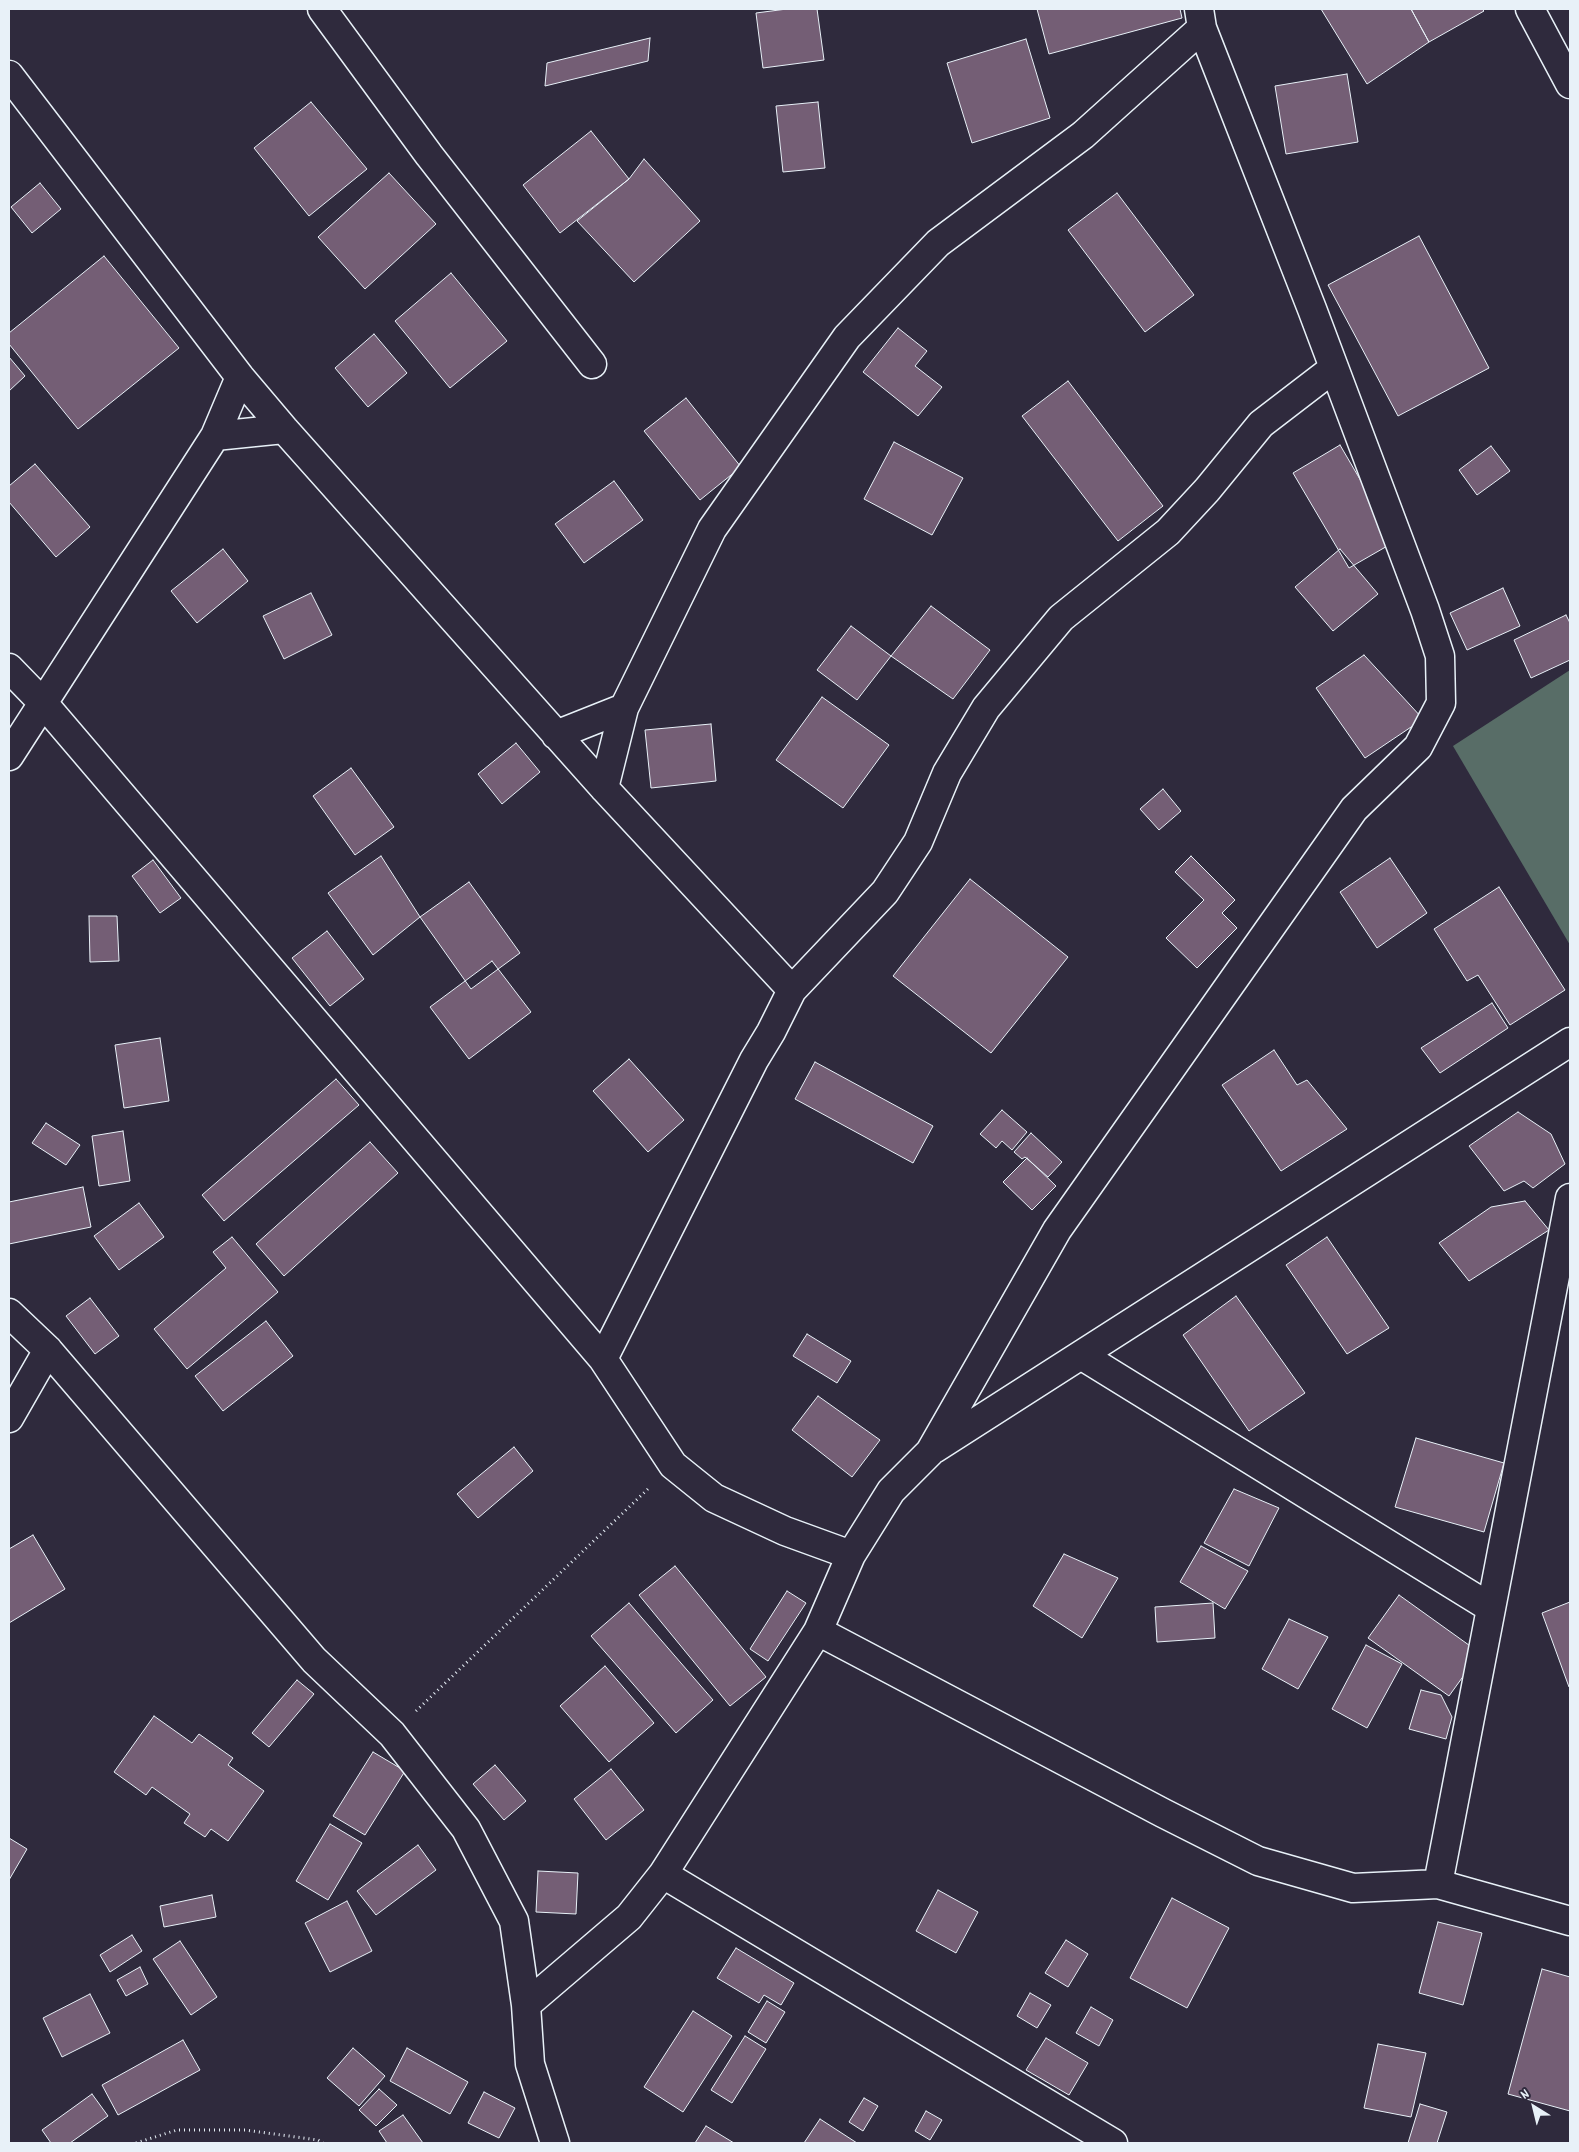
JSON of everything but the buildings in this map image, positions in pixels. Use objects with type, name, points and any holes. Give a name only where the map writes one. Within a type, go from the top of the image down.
[{"type":"street","points":[[322,9],[429,155],[592,364]]},
{"type":"street","points":[[1530,9],[1570,84]]},
{"type":"street","points":[[604,788],[624,708],[712,530],[847,337],[938,243],[1083,135],[1200,18],[1425,610],[1440,656],[1442,703],[1418,748],[1354,809],[1057,1230],[930,1452]]},
{"type":"street","points":[[9,75],[240,376],[284,429],[604,788],[792,990]]},
{"type":"street","points":[[603,1359],[754,1060],[771,1032],[792,990],[885,892],[918,842],[947,773],[986,708],[1060,618],[1168,532],[1207,490],[1261,424],[1334,368]]},
{"type":"street","points":[[9,756],[215,436],[240,376]]},
{"type":"street","points":[[215,436],[284,429]]},
{"type":"street","points":[[9,668],[44,704],[603,1359],[672,1466],[714,1498],[785,1531],[851,1554]]},
{"type":"street","points":[[556,734],[624,708]]},
{"type":"street","points":[[526,2005],[628,1917],[663,1874],[818,1632],[851,1554],[891,1491],[930,1452],[1570,1042]]},
{"type":"street","points":[[1438,1884],[1570,1198]]},
{"type":"street","points":[[9,1314],[48,1350],[314,1660],[392,1734],[466,1829],[514,1921],[526,2005],[530,2064],[555,2143]]},
{"type":"street","points":[[9,1418],[48,1350]]},
{"type":"street","points":[[1081,1355],[1491,1608]]},
{"type":"street","points":[[818,1632],[1258,1861],[1353,1888],[1438,1884],[1570,1921]]},
{"type":"street","points":[[663,1874],[1112,2143]]},
{"type":"path","points":[[392,1734],[672,1466]]},
{"type":"path","points":[[136,2143],[177,2130],[245,2130],[318,2140],[323,2143]]},
{"type":"green space","points":[[1570,670],[1570,945],[1453,746]]}]
